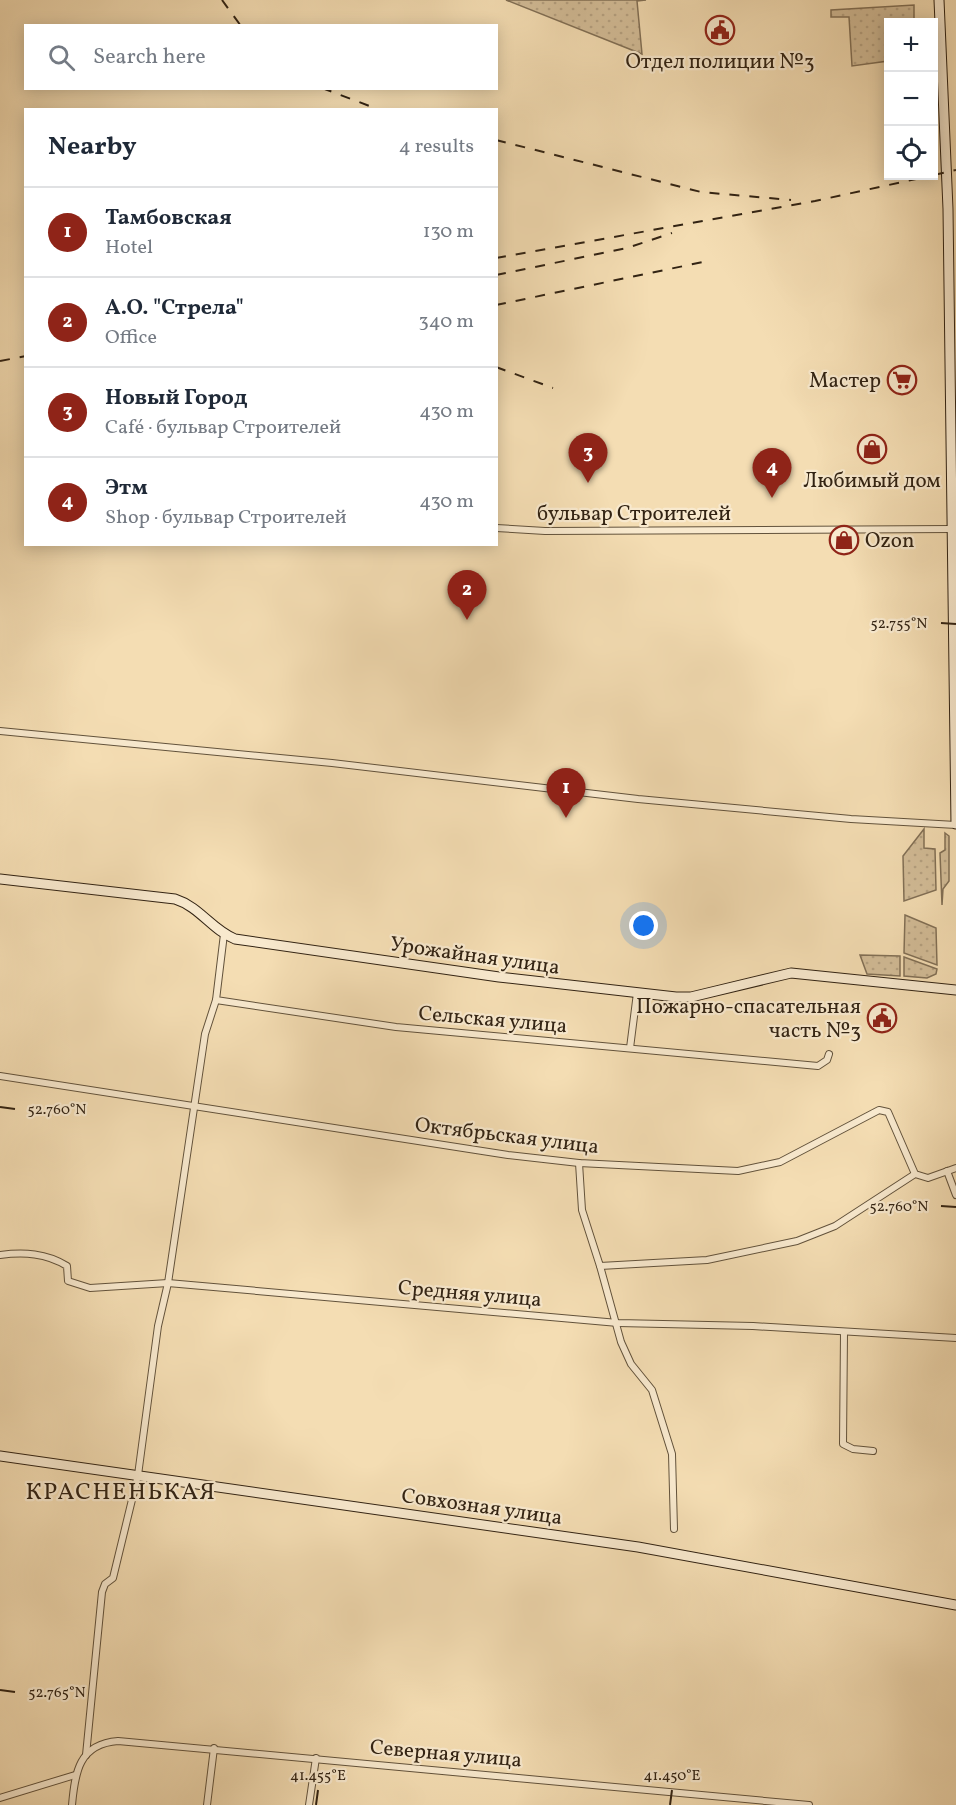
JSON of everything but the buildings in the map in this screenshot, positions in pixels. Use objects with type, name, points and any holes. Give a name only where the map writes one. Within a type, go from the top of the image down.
[{"type":"street","points":[[0,730],[332,763],[648,800],[851,819],[956,824],[948,209],[939,0]]},
{"type":"street","name":"бульвар Строителей","points":[[498,528],[545,531],[952,529]]},
{"type":"street","name":"Урожайная улица","points":[[0,879],[175,899],[188,903],[224,934],[235,939],[500,978],[691,997],[799,973],[956,990]]},
{"type":"street","points":[[72,1805],[75,1775],[86,1756],[102,1592],[105,1584],[113,1578],[138,1474],[158,1326],[168,1283],[205,1034],[216,1000],[224,934]]},
{"type":"street","points":[[630,1048],[637,993]]},
{"type":"street","name":"Сельская улица","points":[[216,1000],[396,1027],[818,1066],[827,1060],[829,1054]]},
{"type":"street","name":"Октябрьская улица","points":[[0,1076],[196,1104],[397,1138],[579,1163],[738,1171],[759,1168],[807,1149],[879,1110],[888,1112],[915,1173]]},
{"type":"street","points":[[579,1163],[582,1210],[618,1323],[621,1342],[631,1364],[652,1390],[672,1454],[674,1529]]},
{"type":"street","points":[[600,1266],[707,1260],[797,1241],[835,1226],[915,1173],[928,1178],[956,1168]]},
{"type":"street","points":[[947,1171],[956,1195]]},
{"type":"street","name":"Средняя улица","points":[[0,1255],[23,1252],[52,1257],[67,1266],[68,1281],[90,1288],[168,1283],[618,1323],[753,1326],[956,1338]]},
{"type":"street","points":[[844,1333],[843,1444],[853,1449],[873,1451]]},
{"type":"street","name":"Совхозная улица","points":[[0,1456],[638,1547],[956,1605]]},
{"type":"street","name":"Северная улица","points":[[86,1756],[94,1746],[118,1740],[809,1805]]},
{"type":"street","points":[[207,1805],[214,1748]]},
{"type":"street","points":[[309,1805],[316,1758]]},
{"type":"street","points":[[0,1798],[75,1775]]},
{"type":"shaded area","points":[[506,0],[646,0],[637,1],[642,54]]},
{"type":"shaded area","points":[[914,5],[914,18],[884,18],[884,62],[852,66],[849,17],[831,17],[831,10]]},
{"type":"shaded area","points":[[924,829],[924,848],[935,849],[936,890],[904,901],[903,856]]},
{"type":"shaded area","points":[[945,833],[949,836],[949,881],[943,889],[942,905],[940,853],[945,850]]},
{"type":"shaded area","points":[[905,915],[936,928],[937,965],[904,953]]},
{"type":"shaded area","points":[[860,955],[900,956],[900,976],[867,974]]},
{"type":"shaded area","points":[[904,957],[937,969],[936,974],[927,978],[904,976]]},
{"type":"railway","points":[[222,0],[240,24]]},
{"type":"railway","points":[[327,90],[375,108]]},
{"type":"railway","points":[[498,141],[701,192],[791,200]]},
{"type":"railway","points":[[938,174],[956,170]]},
{"type":"railway","points":[[498,258],[815,201],[912,180]]},
{"type":"railway","points":[[498,275],[627,248],[672,233]]},
{"type":"railway","points":[[498,305],[703,262]]},
{"type":"railway","points":[[0,361],[24,356]]},
{"type":"railway","points":[[498,368],[553,388]]},
{"type":"place","name":"Отдел полиции №3","points":[[720,30]]},
{"type":"place","name":"Мастер","points":[[902,380]]},
{"type":"place","name":"Любимый дом","points":[[872,449]]},
{"type":"place","name":"Новый Город","points":[[588,483]]},
{"type":"place","name":"Этм","points":[[772,498]]},
{"type":"place","name":"Ozon","points":[[844,540]]},
{"type":"place","name":"А.О. \"Стрела\"","points":[[467,620]]},
{"type":"place","name":"Тамбовская","points":[[566,818]]},
{"type":"place","name":"Пожарно-спасательная часть №3","points":[[882,1018]]},
{"type":"district","name":"КРАСНЕНЬКАЯ","points":[[121,1491]]}]
